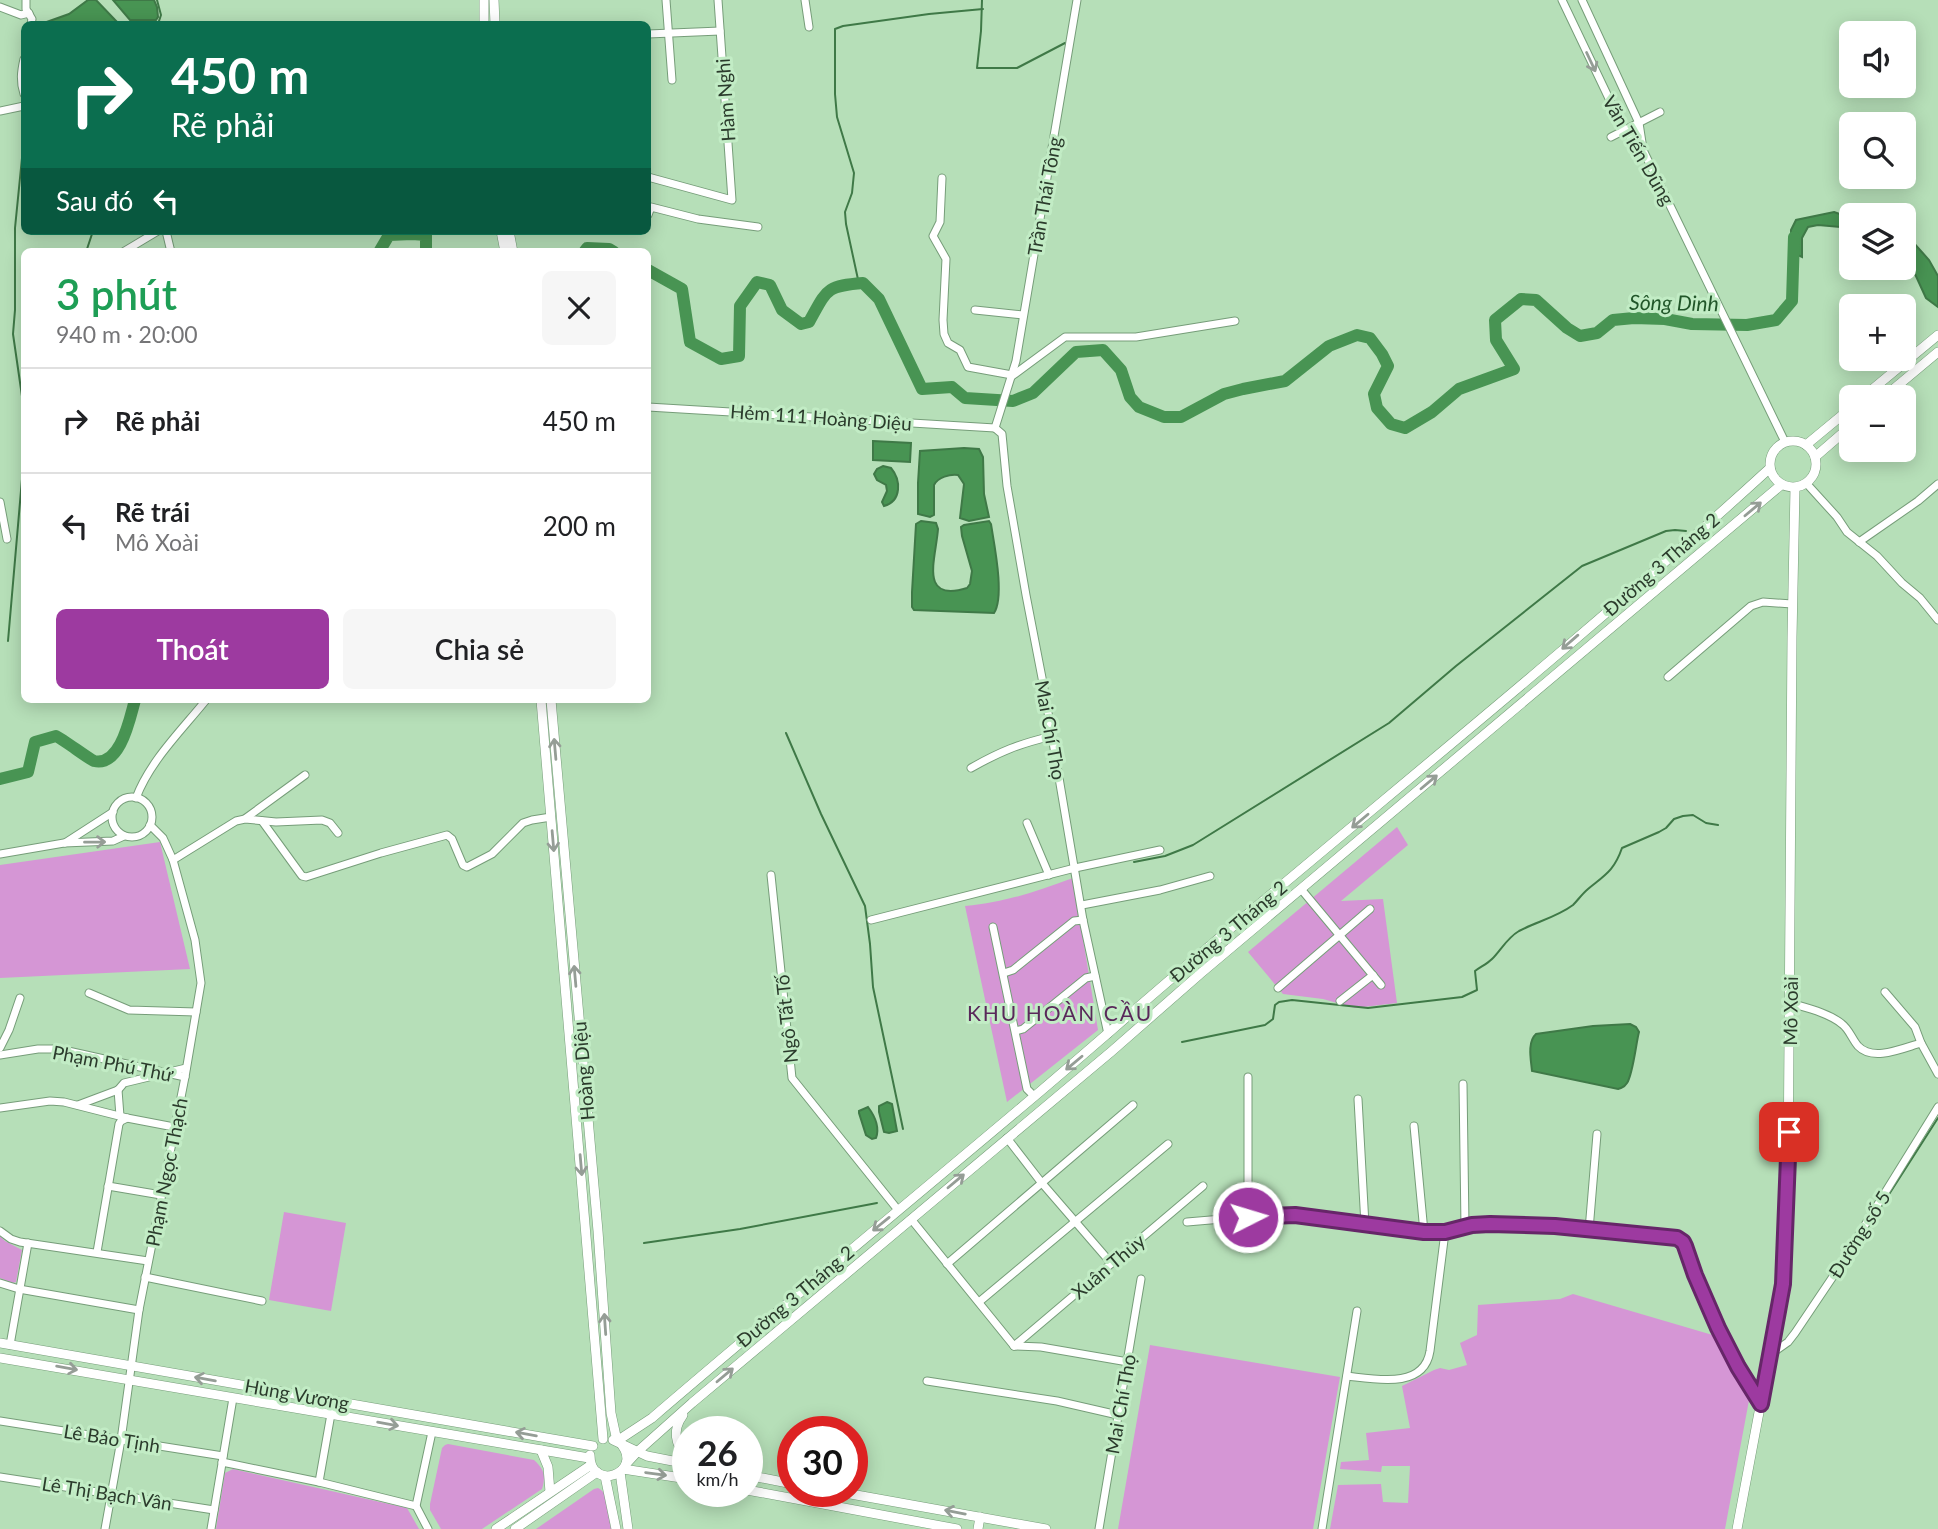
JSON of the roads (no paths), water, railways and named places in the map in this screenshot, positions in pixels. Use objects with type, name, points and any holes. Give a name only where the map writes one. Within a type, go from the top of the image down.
[{"type":"main road","points":[[484,0],[484,21]]},
{"type":"main road","points":[[494,0],[495,21]]},
{"type":"main road","points":[[1878,385],[1938,335]]},
{"type":"main road","points":[[1898,385],[1938,352]]},
{"type":"main road","points":[[1806,445],[1839,418]]},
{"type":"main road","points":[[1815,457],[1839,436]]},
{"type":"main road","points":[[1785,442],[1806,445],[1815,457],[1815,472],[1807,484],[1795,488],[1781,485],[1772,476],[1772,453],[1785,442]]},
{"type":"main road","name":"Đường 3 Tháng 2","points":[[619,1443],[1392,795],[1770,468]]},
{"type":"main road","name":"Đường 3 Tháng 2","points":[[623,1468],[692,1403],[1781,485]]},
{"type":"main road","name":"Mô Xoài","points":[[1737,1529],[1783,1284],[1786,1242],[1795,488]]},
{"type":"main road","name":"Hoàng Diệu","points":[[541,703],[586,1097],[611,1413],[619,1443]]},
{"type":"main road","name":"Hoàng Diệu","points":[[551,703],[554,797],[551,817],[603,1439]]},
{"type":"main road","points":[[574,1098],[586,1097]]},
{"type":"main road","name":"Hùng Vương","points":[[5,1344],[593,1446]]},
{"type":"main road","name":"Hùng Vương","points":[[0,1358],[541,1450],[596,1468]]},
{"type":"main road","points":[[681,1416],[692,1403]]},
{"type":"main road","points":[[616,1529],[596,1468],[593,1446],[603,1439],[647,1456],[672,1460]]},
{"type":"main road","points":[[619,1443],[626,1451],[623,1468],[628,1529]]},
{"type":"main road","points":[[541,1450],[548,1467],[550,1492]]},
{"type":"main road","points":[[596,1468],[611,1476],[623,1468],[672,1476]]},
{"type":"main road","points":[[496,1529],[550,1492],[596,1468]]},
{"type":"main road","points":[[515,1529],[596,1468]]},
{"type":"main road","points":[[763,1493],[957,1529]]},
{"type":"main road","points":[[868,1497],[1046,1529]]},
{"type":"main road","points":[[978,1529],[980,1517]]},
{"type":"street","points":[[26,0],[26,9],[32,21]]},
{"type":"street","points":[[666,0],[672,80]]},
{"type":"street","name":"Hàm Nghi","points":[[651,178],[732,200],[718,0]]},
{"type":"street","points":[[805,0],[809,27]]},
{"type":"street","name":"Trần Thái Tông","points":[[995,428],[1012,376],[1077,0]]},
{"type":"street","name":"Văn Tiến Dũng","points":[[1562,0],[1624,130],[1643,150]]},
{"type":"street","name":"Văn Tiến Dũng","points":[[1582,0],[1639,122],[1643,150],[1785,442]]},
{"type":"street","points":[[0,7],[21,15],[29,13]]},
{"type":"street","points":[[651,34],[720,31]]},
{"type":"street","points":[[0,111],[21,107]]},
{"type":"street","points":[[1611,137],[1660,112]]},
{"type":"street","points":[[942,178],[940,222],[933,236],[946,259],[943,320],[946,339],[960,350],[968,367],[1012,376],[1066,337],[1136,337],[1235,321]]},
{"type":"street","points":[[651,207],[685,216],[758,228]]},
{"type":"street","points":[[130,248],[151,235]]},
{"type":"street","points":[[975,310],[1023,315]]},
{"type":"street","name":"Hẻm 111 Hoàng Diệu","points":[[651,407],[995,428]]},
{"type":"street","name":"Mai Chí Thọ","points":[[995,428],[1002,434],[1011,511],[1083,919],[1108,1034]]},
{"type":"street","points":[[1807,484],[1847,532],[1877,556],[1920,598],[1938,620]]},
{"type":"street","points":[[1859,542],[1938,484]]},
{"type":"street","points":[[0,502],[7,539]]},
{"type":"street","points":[[1637,585],[1648,597]]},
{"type":"street","points":[[1668,677],[1751,606],[1763,602],[1793,604]]},
{"type":"street","points":[[136,798],[152,767],[204,703]]},
{"type":"street","points":[[971,768],[1018,744],[1052,736]]},
{"type":"street","points":[[173,860],[245,818],[305,775]]},
{"type":"street","points":[[1392,795],[1400,806]]},
{"type":"street","points":[[0,853],[64,843],[113,841],[124,835],[138,836],[144,833],[151,821],[148,806],[136,798],[119,802],[113,812],[115,828],[124,835]]},
{"type":"street","points":[[64,843],[113,812]]},
{"type":"street","points":[[262,821],[302,876],[309,877],[447,835],[452,839],[463,866],[472,866],[492,855],[523,823],[551,817]]},
{"type":"street","points":[[245,818],[262,821],[322,820],[330,822],[338,833]]},
{"type":"street","points":[[1027,823],[1049,875]]},
{"type":"street","name":"Phạm Ngọc Thạch","points":[[105,1529],[121,1440],[139,1310],[200,991],[200,967],[195,940],[173,860],[163,838],[150,825]]},
{"type":"street","points":[[871,920],[1075,867],[1160,850]]},
{"type":"street","name":"Ngô Tất Tố","points":[[771,875],[792,1078],[898,1210]]},
{"type":"street","points":[[1082,905],[1160,890],[1210,876]]},
{"type":"street","points":[[1301,889],[1381,985]]},
{"type":"street","points":[[1278,988],[1370,909]]},
{"type":"street","points":[[1004,973],[1013,970],[1074,921],[1083,919]]},
{"type":"street","points":[[993,927],[1027,1089],[1034,1096]]},
{"type":"street","points":[[1191,962],[1201,973]]},
{"type":"street","points":[[1340,1001],[1373,975]]},
{"type":"street","points":[[1016,1031],[1023,1029],[1086,978],[1095,976]]},
{"type":"street","points":[[1885,992],[1915,1027],[1938,1074]]},
{"type":"street","points":[[89,993],[130,1010],[196,1012]]},
{"type":"street","points":[[0,1048],[20,998]]},
{"type":"street","points":[[1790,1003],[1841,1023],[1867,1053],[1886,1052],[1921,1043]]},
{"type":"street","name":"Phạm Phú Thứ","points":[[0,1055],[38,1049],[59,1049],[165,1072],[185,1072]]},
{"type":"street","points":[[77,1105],[118,1090],[124,1083],[165,1072]]},
{"type":"street","points":[[1248,1077],[1248,1217]]},
{"type":"street","points":[[1462,1084],[1465,1227]]},
{"type":"street","points":[[97,1252],[119,1124],[123,1117],[118,1090]]},
{"type":"street","points":[[1358,1099],[1365,1225]]},
{"type":"street","points":[[0,1108],[50,1101],[64,1102],[174,1127]]},
{"type":"street","points":[[947,1264],[1133,1105]]},
{"type":"street","name":"Đường số 5","points":[[1771,1354],[1788,1342],[1795,1333],[1938,1107]]},
{"type":"street","points":[[1414,1126],[1424,1232]]},
{"type":"street","points":[[1589,1230],[1597,1134]]},
{"type":"street","points":[[1007,1138],[1111,1263]]},
{"type":"street","points":[[979,1302],[1168,1144]]},
{"type":"street","points":[[108,1186],[161,1195]]},
{"type":"street","name":"Xuân Thủy","points":[[1014,1346],[1203,1186]]},
{"type":"street","points":[[1187,1222],[1295,1215],[1424,1232],[1445,1232],[1482,1224],[1555,1226],[1677,1238],[1683,1242],[1718,1328],[1761,1404]]},
{"type":"street","points":[[911,1219],[1014,1346],[1041,1347],[1128,1362]]},
{"type":"street","points":[[0,1231],[11,1238],[28,1243],[148,1261]]},
{"type":"street","points":[[1347,1377],[1399,1380],[1410,1376],[1426,1363],[1430,1356],[1445,1232]]},
{"type":"street","points":[[5,1344],[28,1243]]},
{"type":"street","points":[[145,1277],[262,1301]]},
{"type":"street","name":"Mai Chí Thọ","points":[[1099,1529],[1141,1279]]},
{"type":"street","points":[[0,1283],[19,1289],[139,1310]]},
{"type":"street","points":[[1322,1529],[1357,1311]]},
{"type":"street","points":[[928,1381],[1057,1401],[1118,1415]]},
{"type":"street","points":[[211,1529],[233,1398]]},
{"type":"street","points":[[319,1482],[331,1414]]},
{"type":"street","name":"Lê Bảo Tịnh","points":[[0,1421],[223,1459],[416,1506]]},
{"type":"street","points":[[428,1529],[416,1506],[432,1432]]},
{"type":"street","name":"Lê Thị Bạch Vân","points":[[0,1477],[214,1510]]},
{"type":"waterway","points":[[157,0],[161,15],[159,21]]},
{"type":"waterway","points":[[982,0],[977,68],[1017,68],[1065,43]]},
{"type":"waterway","points":[[859,284],[846,224],[845,212],[852,193],[854,173],[837,117],[835,29],[929,14],[983,9]]},
{"type":"waterway","points":[[21,168],[15,228],[13,334],[21,389]]},
{"type":"waterway","points":[[87,248],[92,235]]},
{"type":"waterway","name":"Sông Dinh","points":[[381,248],[389,235]]},
{"type":"waterway","name":"Sông Dinh","points":[[426,235],[426,248]]},
{"type":"waterway","name":"Sông Dinh","points":[[651,272],[682,289],[690,342],[721,359],[739,356],[740,306],[757,282],[770,285],[782,310],[801,324],[809,322],[824,296],[834,288],[863,283],[879,299],[922,389],[952,387],[965,398],[1013,401],[1033,393],[1076,352],[1103,350],[1121,370],[1130,397],[1139,407],[1164,417],[1181,417],[1224,394],[1285,381],[1329,346],[1357,335],[1370,338],[1388,366],[1374,394],[1377,408],[1391,424],[1405,428],[1432,412],[1459,389],[1514,369],[1496,340],[1495,320],[1521,299],[1536,300],[1580,336],[1597,333],[1613,320],[1634,318],[1665,319],[1692,324],[1747,325],[1776,320],[1792,301],[1794,237]]},
{"type":"waterway","points":[[8,641],[21,491]]},
{"type":"waterway","points":[[1134,862],[1165,856],[1193,845],[1389,723],[1582,566],[1666,531],[1686,531]]},
{"type":"waterway","name":"Sông Dinh","points":[[0,779],[28,772],[35,742],[56,736],[94,761],[103,761],[118,749],[134,703]]},
{"type":"waterway","points":[[786,733],[865,906],[873,987],[903,1129]]},
{"type":"waterway","points":[[1182,1042],[1265,1025],[1273,1019],[1275,1005],[1279,1002],[1292,1000],[1368,1008],[1462,997],[1477,990],[1475,971],[1492,959],[1511,937],[1573,905],[1608,872],[1622,848],[1659,832],[1674,819],[1683,816],[1693,815],[1706,823],[1718,825]]},
{"type":"waterway","points":[[1850,1255],[1938,1118]]},
{"type":"waterway","points":[[644,1243],[740,1229],[877,1203]]},
{"type":"district","name":"KHU HOÀN CẦU","points":[[1060,1012]]}]
